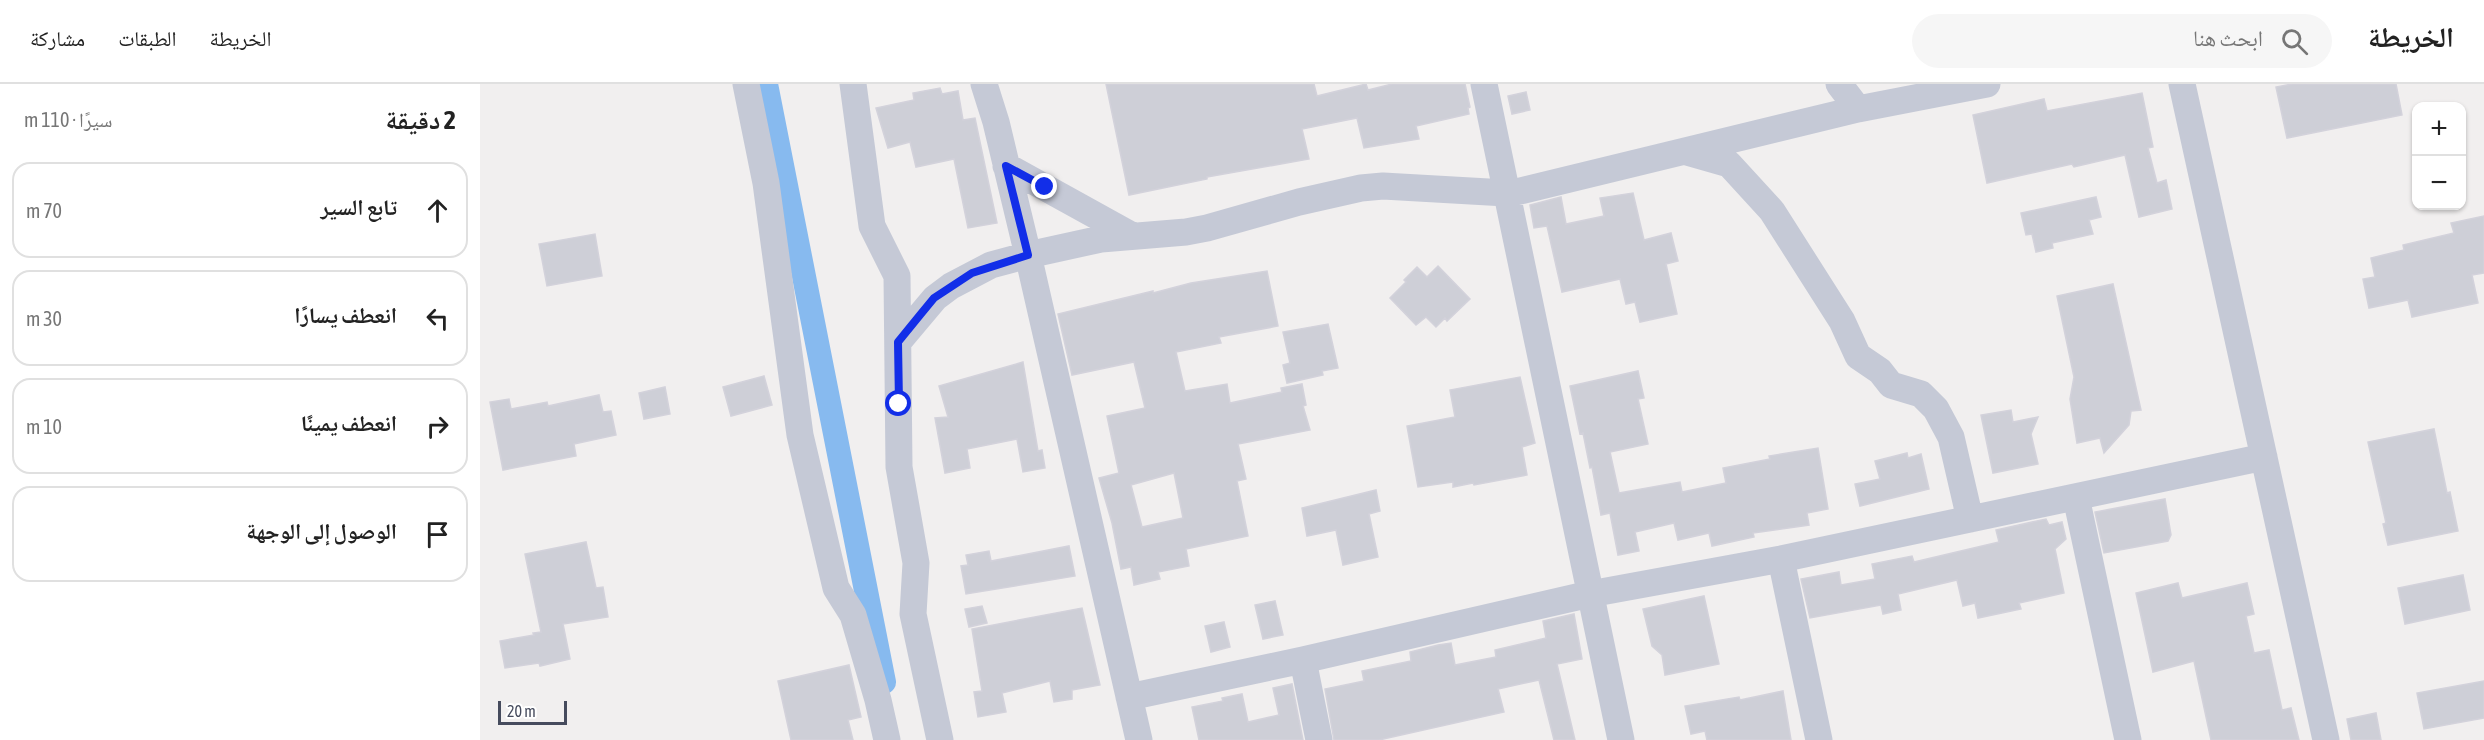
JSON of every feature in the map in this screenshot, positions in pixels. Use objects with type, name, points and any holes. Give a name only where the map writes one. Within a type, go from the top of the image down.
[{"type":"street","points":[[746,84],[766,183],[800,435],[836,588],[853,615],[878,700],[886,740]]},
{"type":"street","points":[[984,84],[1028,255],[1139,740]]},
{"type":"street","points":[[1484,84],[1621,740]]},
{"type":"street","points":[[1839,84],[1858,109]]},
{"type":"street","points":[[898,342],[934,298],[951,286],[991,266],[1028,255],[1101,239],[1186,232],[1236,221],[1299,202],[1383,186],[1506,193],[1686,152],[1858,109],[1987,84]]},
{"type":"street","points":[[2182,84],[2326,740]]},
{"type":"street","points":[[860,89],[872,226],[897,276],[900,467],[916,563],[913,614],[940,740]]},
{"type":"street","points":[[1686,152],[1729,164],[1773,211],[1842,321],[1858,356],[1880,371],[1891,385],[1921,394],[1936,409],[1951,437],[1970,519]]},
{"type":"street","points":[[1006,166],[1131,235]]},
{"type":"street","points":[[1129,697],[1303,660],[1590,594],[1781,559],[2264,457]]},
{"type":"street","points":[[2076,496],[2128,740]]},
{"type":"street","points":[[1781,559],[1819,740]]},
{"type":"street","points":[[1303,660],[1319,740]]},
{"type":"building","points":[[1106,84],[1314,84],[1317,96],[1366,84],[1368,90],[1392,84],[1465,84],[1470,107],[1468,108],[1469,114],[1416,126],[1419,139],[1364,148],[1357,118],[1302,129],[1309,159],[1207,177],[1207,179],[1129,195]]},
{"type":"building","points":[[2292,84],[2396,84],[2402,115],[2287,138],[2276,87]]},
{"type":"building","points":[[940,88],[942,94],[958,91],[963,120],[975,118],[997,223],[968,228],[954,159],[916,167],[910,142],[888,148],[876,108],[914,100],[913,93]]},
{"type":"building","points":[[1526,92],[1530,110],[1512,114],[1508,96]]},
{"type":"building","points":[[2142,93],[2153,147],[2148,148],[2157,183],[2166,180],[2172,209],[2139,217],[2125,155],[1987,183],[1973,115],[2044,99],[2047,111]]},
{"type":"building","points":[[1633,193],[1644,240],[1671,233],[1678,261],[1666,264],[1677,314],[1640,322],[1635,302],[1626,304],[1620,279],[1562,292],[1547,226],[1534,228],[1530,205],[1561,197],[1566,224],[1604,216],[1600,198]]},
{"type":"building","points":[[2096,197],[2101,217],[2089,220],[2093,234],[2052,243],[2053,248],[2036,252],[2032,234],[2026,235],[2021,213]]},
{"type":"building","points":[[2484,216],[2484,273],[2472,275],[2478,303],[2412,317],[2408,300],[2369,308],[2363,279],[2375,277],[2371,258],[2404,250],[2403,245],[2454,233],[2451,223]]},
{"type":"building","points":[[595,234],[602,276],[547,286],[539,244]]},
{"type":"building","points":[[1438,266],[1470,299],[1447,321],[1445,318],[1436,327],[1426,317],[1416,325],[1390,298],[1417,267],[1427,277]]},
{"type":"building","points":[[1267,271],[1278,326],[1219,337],[1221,343],[1176,352],[1185,391],[1227,384],[1230,403],[1282,392],[1281,388],[1302,384],[1306,405],[1303,406],[1310,430],[1238,444],[1246,479],[1237,481],[1248,536],[1186,549],[1189,566],[1158,572],[1160,579],[1134,585],[1131,567],[1121,569],[1112,523],[1099,478],[1119,473],[1107,416],[1145,408],[1134,362],[1072,375],[1058,314],[1191,283]],"holes":[[[1174,473],[1183,518],[1142,527],[1131,485]]]},
{"type":"building","points":[[2113,284],[2141,410],[2131,411],[2129,425],[2104,453],[2100,438],[2077,443],[2070,399],[2074,377],[2057,296]]},
{"type":"building","points":[[1328,324],[1338,368],[1322,371],[1323,375],[1287,383],[1283,365],[1290,363],[1283,332]]},
{"type":"building","points":[[1023,362],[1038,451],[1042,450],[1045,468],[1023,472],[1017,439],[967,449],[970,468],[945,473],[935,418],[948,417],[939,386]]},
{"type":"building","points":[[1638,371],[1644,398],[1638,399],[1648,444],[1610,452],[1619,493],[1680,482],[1682,492],[1726,483],[1723,468],[1770,459],[1769,456],[1818,448],[1828,509],[1807,513],[1809,525],[1753,533],[1754,537],[1712,546],[1709,533],[1678,540],[1674,523],[1635,532],[1639,551],[1618,555],[1610,513],[1601,515],[1592,467],[1590,468],[1583,433],[1580,434],[1570,386]]},
{"type":"building","points":[[764,376],[772,405],[731,416],[723,387]]},
{"type":"building","points":[[1520,377],[1535,443],[1522,447],[1527,475],[1474,485],[1473,483],[1453,487],[1453,482],[1418,487],[1407,426],[1455,417],[1450,390]]},
{"type":"building","points":[[665,387],[670,414],[644,419],[639,393]]},
{"type":"building","points":[[599,395],[603,412],[611,411],[616,435],[574,444],[576,456],[503,470],[490,402],[509,399],[511,409],[547,402],[548,406]]},
{"type":"building","points":[[2011,410],[2013,422],[2038,417],[2031,434],[2038,464],[1993,473],[1981,415]]},
{"type":"building","points":[[2434,429],[2447,493],[2450,492],[2458,531],[2388,545],[2383,524],[2386,523],[2368,442]]},
{"type":"building","points":[[1907,453],[1908,458],[1921,454],[1929,489],[1860,506],[1855,484],[1880,479],[1875,461]]},
{"type":"building","points":[[1376,490],[1380,511],[1369,514],[1378,557],[1343,565],[1336,530],[1307,536],[1302,508]]},
{"type":"building","points":[[2165,499],[2171,535],[2168,541],[2104,553],[2095,512]]},
{"type":"building","points":[[2046,519],[2049,525],[2062,522],[2066,539],[2055,549],[2064,593],[2019,603],[2021,609],[1978,618],[1975,603],[1963,606],[1957,580],[1898,594],[1901,610],[1883,614],[1881,605],[1810,618],[1801,579],[1839,572],[1841,585],[1875,579],[1872,564],[1912,556],[1914,562],[1999,542],[1996,530]]},
{"type":"building","points":[[586,542],[596,588],[603,587],[608,617],[563,624],[570,659],[540,666],[539,663],[505,668],[500,641],[541,632],[525,554]]},
{"type":"building","points":[[1069,546],[1075,576],[966,594],[961,566],[968,565],[966,555],[989,551],[991,561]]},
{"type":"building","points":[[2463,575],[2470,610],[2405,624],[2398,588]]},
{"type":"building","points":[[2178,583],[2182,598],[2247,583],[2254,614],[2246,616],[2254,653],[2269,650],[2282,710],[2291,708],[2299,740],[2211,740],[2194,661],[2153,672],[2136,593]]},
{"type":"building","points":[[1704,596],[1719,664],[1665,675],[1662,655],[1652,646],[1643,609]]},
{"type":"building","points":[[1275,601],[1283,635],[1263,639],[1255,605]]},
{"type":"building","points":[[982,606],[987,623],[969,627],[965,609]]},
{"type":"building","points":[[1082,608],[1100,685],[1072,690],[1072,699],[1054,702],[1050,681],[1002,693],[1006,712],[978,717],[974,692],[982,691],[972,629]]},
{"type":"building","points":[[1574,614],[1582,659],[1557,664],[1575,740],[1554,740],[1539,680],[1498,689],[1504,712],[1379,740],[1334,740],[1325,689],[1364,681],[1362,671],[1411,661],[1410,652],[1438,645],[1451,643],[1455,665],[1496,657],[1495,650],[1546,638],[1543,621]]},
{"type":"building","points":[[1224,622],[1230,647],[1211,652],[1205,626]]},
{"type":"building","points":[[849,665],[861,717],[848,720],[853,740],[791,740],[778,681]]},
{"type":"building","points":[[2484,681],[2484,718],[2424,729],[2417,693]]},
{"type":"building","points":[[1292,684],[1303,740],[1199,740],[1192,707],[1223,701],[1222,698],[1242,694],[1248,722],[1279,715],[1273,688]]},
{"type":"building","points":[[1783,691],[1791,740],[1707,740],[1705,731],[1691,734],[1685,706],[1739,697],[1740,700]]},
{"type":"building","points":[[2376,713],[2381,740],[2351,740],[2347,719]]},
{"type":"waterway","points":[[766,84],[884,682]]},
{"type":"route","points":[[899,404],[898,342],[934,298],[972,273],[1028,255],[1006,166],[1045,187]]}]
